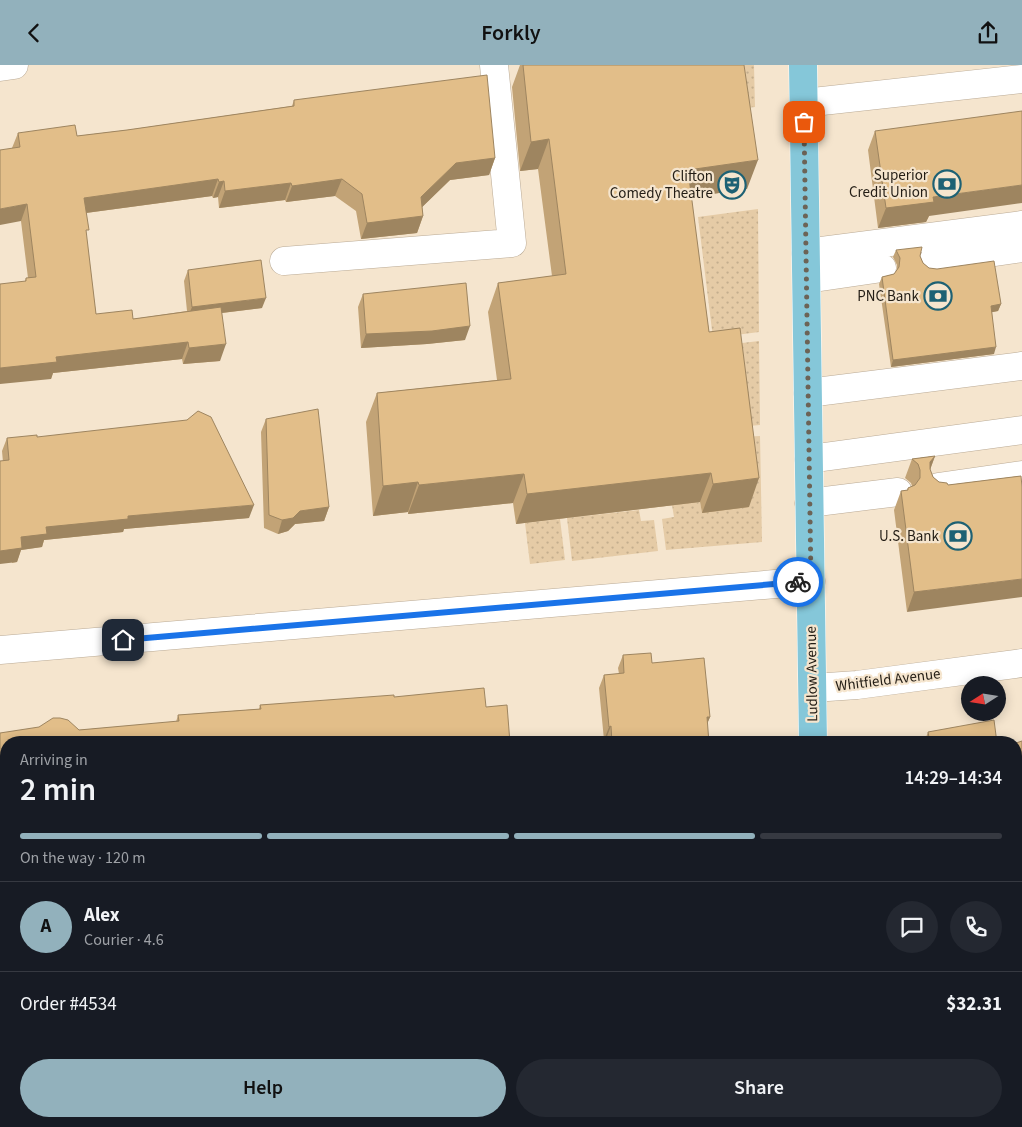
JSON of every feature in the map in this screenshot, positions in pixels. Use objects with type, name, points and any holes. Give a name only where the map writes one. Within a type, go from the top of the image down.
[{"type":"main road","name":"Ludlow Avenue","points":[[803,65],[813,736]]},
{"type":"street","points":[[0,67],[14,65]]},
{"type":"street","points":[[284,261],[512,243],[494,65]]},
{"type":"street","points":[[804,103],[1022,79]]},
{"type":"street","points":[[806,256],[1022,210]]},
{"type":"street","points":[[806,256],[1022,225]]},
{"type":"street","points":[[933,261],[1022,248]]},
{"type":"street","points":[[806,256],[882,268]]},
{"type":"street","points":[[808,393],[1022,366]]},
{"type":"street","points":[[809,459],[1022,430]]},
{"type":"street","points":[[938,487],[1022,475]]},
{"type":"street","points":[[809,503],[898,492]]},
{"type":"street","points":[[0,650],[811,581]]},
{"type":"street","name":"Whitfield Avenue","points":[[813,688],[857,685],[1022,663]]},
{"type":"shaded area","points":[[729,65],[754,65],[755,107],[736,109]]},
{"type":"shaded area","points":[[758,209],[759,332],[713,338],[698,217]]},
{"type":"shaded area","points":[[759,341],[760,425],[738,427],[641,355]]},
{"type":"shaded area","points":[[760,436],[762,542],[666,550],[662,519],[674,517],[672,505],[700,502],[702,513],[739,437]]},
{"type":"shaded area","points":[[639,510],[641,521],[654,520],[658,551],[572,561],[567,518]]},
{"type":"shaded area","points":[[560,519],[565,560],[530,564],[525,523]]},
{"type":"building","points":[[523,65],[744,65],[758,160],[688,170],[709,332],[740,328],[759,478],[713,484],[711,473],[527,494],[524,474],[419,485],[418,482],[383,486],[377,393],[511,379],[498,283],[566,274],[549,139],[531,142]]},
{"type":"building","points":[[487,75],[495,158],[456,163],[421,197],[423,216],[367,223],[362,194],[342,179],[292,186],[291,183],[225,191],[224,181],[219,182],[218,179],[84,198],[89,230],[86,230],[96,314],[132,310],[133,319],[221,307],[226,344],[189,348],[188,342],[56,357],[57,362],[0,368],[0,284],[26,281],[26,278],[36,277],[27,204],[0,209],[0,150],[20,147],[18,133],[75,125],[77,136],[127,130],[294,106],[294,100]]},
{"type":"building","name":"Superior Credit Union","points":[[1022,111],[1022,185],[933,197],[934,202],[886,208],[875,131]]},
{"type":"building","name":"PNC Bank","points":[[922,247],[920,256],[923,263],[929,268],[937,269],[994,261],[1001,304],[991,306],[996,347],[893,360],[882,277],[894,274],[899,267],[900,258],[896,250]]},
{"type":"building","points":[[261,260],[266,298],[192,307],[188,270]]},
{"type":"building","points":[[466,283],[470,326],[432,331],[366,334],[363,294]]},
{"type":"building","points":[[318,409],[329,507],[300,511],[293,518],[282,520],[269,515],[266,419]]},
{"type":"building","points":[[198,411],[211,417],[254,505],[128,516],[128,519],[46,527],[47,534],[21,537],[22,548],[0,551],[0,461],[9,460],[7,438],[37,435],[37,437],[187,420]]},
{"type":"building","name":"U.S. Bank","points":[[935,456],[930,462],[933,477],[939,482],[947,483],[948,485],[1021,476],[1022,579],[914,592],[901,491],[908,490],[920,478],[918,464],[912,459]]},
{"type":"building","points":[[651,653],[652,663],[704,658],[710,717],[707,717],[708,736],[612,736],[604,675],[624,673],[623,655]]},
{"type":"building","points":[[484,688],[486,707],[507,705],[509,736],[0,736],[0,733],[39,727],[53,718],[68,720],[79,730],[179,721],[178,715],[261,709],[260,705],[394,695],[394,697]]},
{"type":"building","points":[[994,721],[996,736],[929,736],[928,732]]},
{"type":"way so far","points":[[798,582],[811,581],[804,122]]},
{"type":"place","name":"Superior Credit Union","points":[[947,184]]},
{"type":"place","name":"Clifton Comedy Theatre","points":[[732,185]]},
{"type":"place","name":"PNC Bank","points":[[938,296]]},
{"type":"place","name":"U.S. Bank","points":[[958,536]]},
{"type":"route","points":[[123,640],[798,582]]}]
